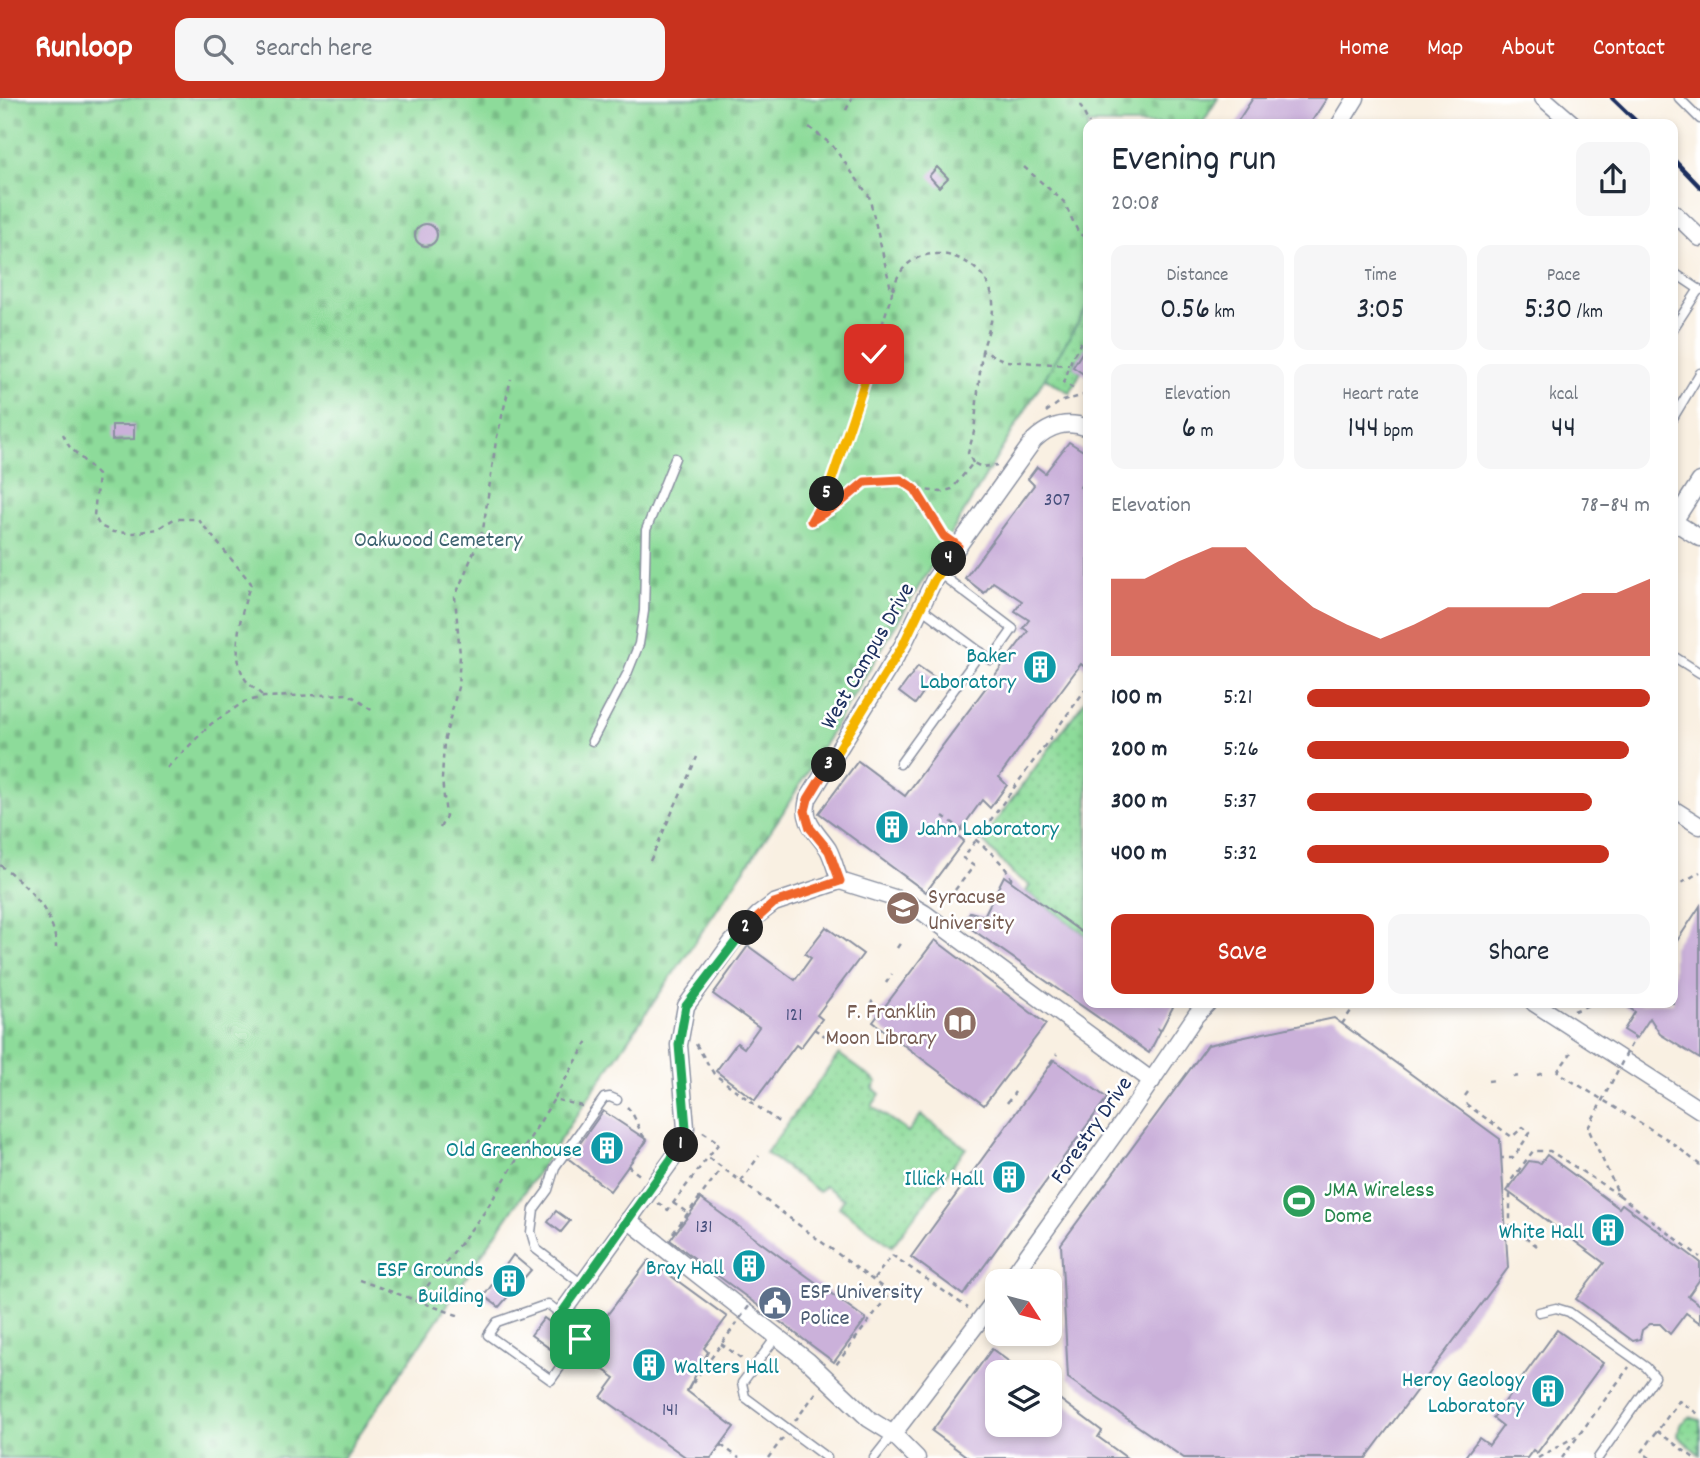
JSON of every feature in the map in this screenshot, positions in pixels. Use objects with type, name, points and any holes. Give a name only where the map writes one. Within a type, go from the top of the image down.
[{"type":"street","points":[[1343,119],[1356,98]]},
{"type":"street","points":[[1543,98],[1567,119]]},
{"type":"street","points":[[1678,217],[1700,237]]},
{"type":"street","name":"West Campus Drive","points":[[840,881],[829,851],[810,828],[805,811],[808,799],[903,645],[939,573],[958,546],[1044,430],[1061,424],[1083,427]]},
{"type":"street","points":[[1678,514],[1700,481]]},
{"type":"street","points":[[1678,525],[1700,538]]},
{"type":"street","points":[[1678,812],[1700,826]]},
{"type":"street","points":[[561,1314],[628,1220],[647,1188],[679,1150],[686,1119],[679,1045],[686,1006],[732,942],[774,903],[840,881],[904,901],[1152,1081]]},
{"type":"street","name":"Forestry Drive","points":[[1018,1269],[1152,1081],[1195,1015],[1203,1008]]},
{"type":"street","points":[[1542,1008],[1700,1110]]},
{"type":"street","points":[[628,1220],[777,1336],[827,1378],[869,1419],[892,1434],[917,1458]]},
{"type":"street","points":[[892,1434],[985,1314]]},
{"type":"lane","points":[[1679,98],[1700,119]]},
{"type":"lane","points":[[1678,275],[1699,290],[1678,322]]},
{"type":"lane","points":[[1678,410],[1700,373]]},
{"type":"lane","points":[[592,741],[628,674],[639,644],[646,530],[675,458]]},
{"type":"lane","points":[[920,608],[991,660],[1013,629],[939,573]]},
{"type":"lane","points":[[900,764],[981,652]]},
{"type":"lane","points":[[1678,659],[1700,673]]},
{"type":"lane","points":[[582,1284],[536,1249],[531,1232],[534,1209],[548,1190],[555,1167],[596,1108],[604,1098],[617,1100]]},
{"type":"lane","points":[[548,1304],[561,1314],[580,1339],[551,1380],[488,1335],[497,1322],[548,1304]]},
{"type":"lane","points":[[1539,1312],[1556,1308],[1569,1312],[1646,1367],[1655,1377],[1598,1458]]},
{"type":"lane","points":[[777,1336],[742,1382],[746,1397],[827,1458]]},
{"type":"lane","points":[[874,1458],[892,1434]]},
{"type":"path","points":[[846,110],[852,98]]},
{"type":"path","points":[[1080,105],[1087,119]]},
{"type":"path","points":[[809,127],[832,145],[869,196],[892,293]]},
{"type":"path","points":[[1024,167],[1064,202],[1079,234],[1083,235]]},
{"type":"path","points":[[958,546],[944,536],[915,489],[901,480],[865,482],[840,503],[811,521],[833,484],[897,275],[917,258],[944,253],[962,257],[973,267],[991,294],[993,308],[982,351],[974,432],[968,453],[973,463],[982,467],[1000,465],[1004,459]]},
{"type":"path","points":[[1073,388],[1064,383],[1069,365],[1083,339]]},
{"type":"path","points":[[982,351],[1006,361],[1069,365]]},
{"type":"path","points":[[440,828],[446,816],[442,779],[444,742],[458,687],[460,655],[455,597],[484,530],[496,440],[511,379]]},
{"type":"path","points":[[1038,419],[1060,402],[1083,395]]},
{"type":"path","points":[[63,434],[69,446],[98,475],[94,516],[100,526],[113,532],[134,533],[157,529],[174,519],[198,519],[251,583],[243,603],[238,653],[244,678],[264,697]]},
{"type":"path","points":[[915,489],[941,492],[952,489],[973,463]]},
{"type":"path","points":[[167,768],[211,724],[244,702],[264,697],[349,694],[374,712]]},
{"type":"path","points":[[954,890],[974,866],[963,858],[1083,694]]},
{"type":"path","points":[[650,861],[696,757]]},
{"type":"path","points":[[943,816],[975,841],[1011,876],[1012,882]]},
{"type":"path","points":[[0,865],[38,899],[56,934],[56,948]]},
{"type":"path","points":[[1678,885],[1700,872]]},
{"type":"path","points":[[897,948],[901,942]]},
{"type":"path","points":[[886,983],[892,974]]},
{"type":"path","points":[[870,1005],[876,998]]},
{"type":"path","points":[[1342,1024],[1352,1008]]},
{"type":"path","points":[[1572,1012],[1582,1008]]},
{"type":"path","points":[[814,1029],[825,1037]]},
{"type":"path","points":[[1619,1195],[1588,1128],[1635,1037]]},
{"type":"path","points":[[415,1302],[478,1220],[589,1039]]},
{"type":"path","points":[[696,1043],[714,1074],[781,1124]]},
{"type":"path","points":[[1557,1072],[1571,1053]]},
{"type":"path","points":[[1050,1063],[1057,1054]]},
{"type":"path","points":[[1537,1074],[1545,1073]]},
{"type":"path","points":[[1562,1075],[1670,1141],[1700,1165]]},
{"type":"path","points":[[1513,1077],[1518,1076]]},
{"type":"path","points":[[1488,1081],[1496,1080]]},
{"type":"path","points":[[1465,1096],[1471,1088]]},
{"type":"path","points":[[1007,1102],[1015,1092]]},
{"type":"path","points":[[554,1099],[596,1108]]},
{"type":"path","points":[[617,1100],[638,1117],[640,1134],[647,1140],[628,1167],[668,1210],[719,1143],[686,1119]]},
{"type":"path","points":[[1466,1104],[1512,1137],[1523,1127],[1530,1133],[1513,1157],[1501,1158]]},
{"type":"path","points":[[1537,1245],[1510,1225],[1510,1182],[1533,1152],[1550,1151],[1619,1195],[1700,1258]]},
{"type":"path","points":[[741,1181],[759,1156]]},
{"type":"path","points":[[708,1157],[890,1293],[842,1356]]},
{"type":"path","points":[[684,1219],[722,1167]]},
{"type":"path","points":[[673,1203],[688,1213]]},
{"type":"path","points":[[874,1280],[892,1255],[982,1318]]},
{"type":"path","points":[[359,1280],[460,1316]]},
{"type":"path","points":[[687,1391],[752,1302]]},
{"type":"path","points":[[721,1344],[742,1359]]},
{"type":"path","points":[[1562,1458],[1629,1367]]},
{"type":"path","points":[[768,1458],[827,1378]]},
{"type":"path","points":[[1640,1458],[1679,1401],[1700,1415]]},
{"type":"path","points":[[1657,1431],[1694,1458]]},
{"type":"path","points":[[1538,1458],[1579,1435]]},
{"type":"path","points":[[721,1445],[739,1458]]},
{"type":"path","points":[[1642,1452],[1650,1458]]},
{"type":"green space","name":"Oakwood Cemetery","points":[[0,98],[1218,98],[1205,119],[1083,119],[1083,314],[782,814],[343,1458],[0,1458]]},
{"type":"green space","points":[[1083,286],[1083,352],[1073,366],[1081,372],[1070,393],[1040,375]]},
{"type":"green space","points":[[1083,703],[1083,933],[1026,892],[1030,885],[1015,876],[982,840]]},
{"type":"green space","points":[[839,1054],[877,1082],[873,1088],[880,1094],[872,1106],[908,1132],[921,1115],[966,1148],[892,1246],[839,1207],[844,1199],[825,1186],[819,1192],[766,1153]]},
{"type":"green space","points":[[1689,1417],[1700,1420],[1700,1455],[1678,1436],[1680,1424]]},
{"type":"building","points":[[1253,98],[1327,98],[1313,119],[1239,119]]},
{"type":"building","points":[[937,167],[948,178],[939,187],[929,176]]},
{"type":"building","points":[[426,224],[434,227],[437,235],[434,243],[426,246],[418,243],[415,235],[418,227]]},
{"type":"building","points":[[1083,351],[1083,374],[1073,367]]},
{"type":"building","points":[[112,425],[134,425],[134,439],[112,440]]},
{"type":"building","name":"Baker Laboratory","points":[[1069,442],[1083,451],[1083,482],[1080,487],[1083,489],[1083,666],[1081,664],[999,777],[1007,785],[990,808],[982,800],[957,835],[964,841],[926,892],[819,813],[858,761],[905,796],[1028,631],[1023,628],[1029,620],[1015,611],[1022,601],[993,582],[984,593],[965,578],[1034,485],[1028,479],[1037,467],[1045,473]]},
{"type":"building","points":[[918,666],[934,677],[915,704],[899,692]]},
{"type":"building","points":[[1004,876],[1083,933],[1083,1007],[963,923],[970,912],[984,916]]},
{"type":"building","points":[[1700,906],[1700,1059],[1660,1034],[1650,1018],[1637,1038],[1624,1030],[1635,1012],[1630,1008],[1678,1008],[1678,939]]},
{"type":"building","points":[[826,927],[863,954],[817,1015],[822,1019],[800,1048],[796,1045],[755,1100],[716,1071],[737,1043],[744,1048],[759,1027],[713,994],[748,946],[795,980],[811,958],[805,954]]},
{"type":"building","name":"F. Franklin Moon Library","points":[[935,940],[1046,1024],[984,1105],[873,1022]]},
{"type":"building","points":[[1085,1008],[1172,1008],[1149,1053]]},
{"type":"building","name":"JMA Wireless Dome","points":[[1334,1018],[1500,1139],[1508,1268],[1366,1458],[1184,1458],[1068,1378],[1061,1244],[1208,1045]]},
{"type":"building","name":"Illick Hall","points":[[1054,1060],[1107,1098],[963,1295],[911,1257]]},
{"type":"building","name":"Old Greenhouse","points":[[603,1111],[647,1140],[610,1191],[569,1159]]},
{"type":"building","name":"White Hall","points":[[1547,1155],[1619,1208],[1622,1204],[1700,1262],[1700,1279],[1688,1296],[1700,1305],[1700,1323],[1686,1313],[1670,1334],[1660,1324],[1650,1324],[1642,1330],[1640,1339],[1633,1341],[1576,1299],[1604,1263],[1507,1191],[1529,1161],[1541,1163]]},
{"type":"building","name":"Bray Hall","points":[[701,1199],[866,1319],[834,1362],[670,1240]]},
{"type":"building","points":[[556,1211],[570,1221],[561,1232],[548,1222]]},
{"type":"building","name":"ESF Grounds Building","points":[[513,1255],[531,1270],[499,1307],[484,1296]]},
{"type":"building","name":"Walters Hall","points":[[649,1260],[727,1317],[704,1348],[708,1352],[687,1391],[734,1427],[711,1458],[687,1458],[601,1397],[615,1378],[579,1352]]},
{"type":"building","points":[[544,1318],[572,1339],[560,1356],[531,1335]]},
{"type":"building","name":"Heroy Geology Laboratory","points":[[1557,1330],[1603,1363],[1537,1453],[1533,1450],[1527,1458],[1464,1458],[1479,1438],[1489,1445],[1503,1426],[1493,1418]]},
{"type":"building","points":[[992,1349],[1007,1360],[985,1360],[985,1437],[1062,1437],[1062,1401],[1102,1431],[1098,1437],[1127,1458],[969,1458],[932,1431]]},
{"type":"railway","points":[[1612,98],[1634,119]]},
{"type":"railway","points":[[1678,164],[1700,187]]},
{"type":"place","name":"Baker Laboratory","points":[[1040,667]]},
{"type":"place","name":"Jahn Laboratory","points":[[892,827]]},
{"type":"place","name":"Syracuse University","points":[[903,908]]},
{"type":"place","name":"F. Franklin Moon Library","points":[[960,1023]]},
{"type":"place","name":"Old Greenhouse","points":[[607,1148]]},
{"type":"place","name":"Illick Hall","points":[[1009,1177]]},
{"type":"place","name":"JMA Wireless Dome","points":[[1299,1201]]},
{"type":"place","name":"White Hall","points":[[1608,1230]]},
{"type":"place","name":"Bray Hall","points":[[749,1266]]},
{"type":"place","name":"ESF Grounds Building","points":[[509,1281]]},
{"type":"place","name":"ESF University Police","points":[[775,1303]]},
{"type":"place","name":"Walters Hall","points":[[649,1365]]},
{"type":"place","name":"Heroy Geology Laboratory","points":[[1548,1391]]},
{"type":"route","points":[[580,1339],[561,1314],[679,1150],[686,1128],[679,1045],[686,1006],[732,942],[758,915],[774,903],[840,881],[829,851],[810,828],[805,811],[808,799],[903,645],[934,580],[958,546],[944,536],[915,489],[901,480],[865,482],[840,503],[811,521],[833,484],[841,450],[874,354]]}]
